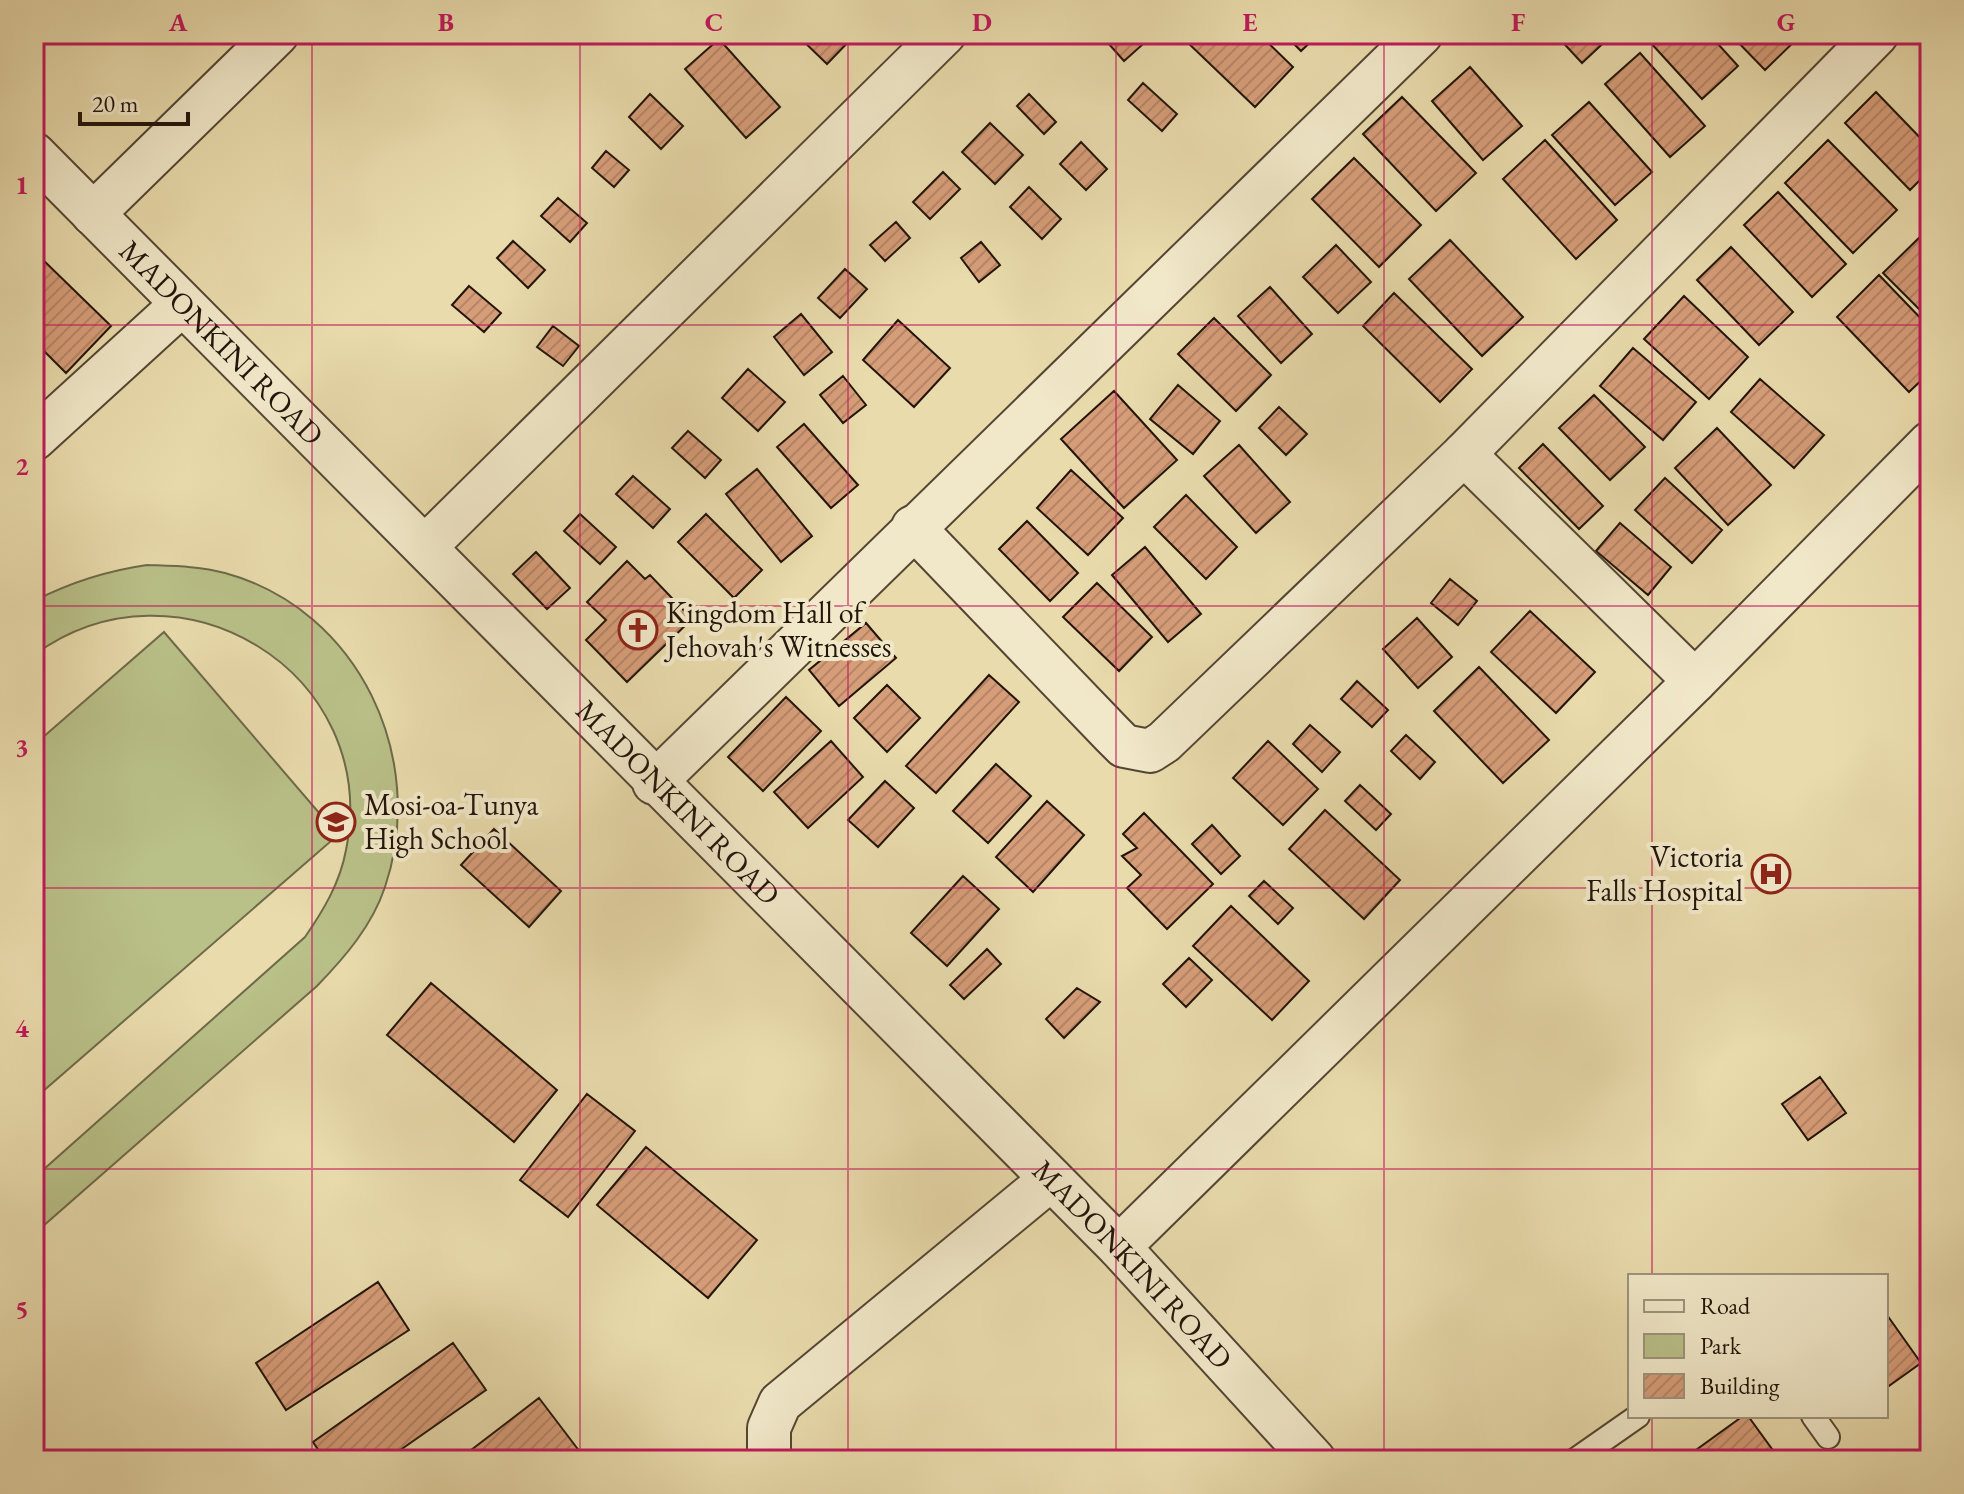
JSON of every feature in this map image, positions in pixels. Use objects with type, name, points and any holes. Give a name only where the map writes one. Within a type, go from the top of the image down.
[{"type":"street","points":[[93,214],[277,34]]},
{"type":"street","points":[[425,547],[944,34]]},
{"type":"street","points":[[654,783],[1421,34]]},
{"type":"street","points":[[913,527],[1124,746],[1150,751],[1164,742],[1464,454],[1877,34]]},
{"type":"street","name":"MADONKINI ROAD","points":[[34,154],[425,547],[654,783],[1119,1247],[1314,1460]]},
{"type":"street","points":[[34,439],[181,305]]},
{"type":"street","points":[[1119,1247],[1695,681],[1930,443]]},
{"type":"street","points":[[1464,454],[1695,681]]},
{"type":"street","points":[[769,1460],[769,1428],[780,1403],[1051,1179]]},
{"type":"lane","points":[[1575,1460],[1635,1418]]},
{"type":"lane","points":[[1814,1418],[1828,1437]]},
{"type":"green space","points":[[147,565],[225,573],[272,592],[313,620],[346,655],[372,696],[389,741],[397,789],[396,838],[385,887],[373,915],[357,940],[317,986],[34,1234],[34,1178],[305,937],[330,896],[346,850],[349,786],[333,730],[301,682],[258,646],[205,623],[149,616],[90,626],[34,655],[34,601],[89,578]]},
{"type":"green space","points":[[164,632],[338,835],[34,1099],[34,745]]},
{"type":"building","points":[[796,34],[856,34],[827,64]]},
{"type":"building","points":[[1100,34],[1132,34],[1142,45],[1124,61]]},
{"type":"building","points":[[1193,34],[1259,34],[1293,67],[1255,107],[1186,41]]},
{"type":"building","points":[[1284,34],[1319,34],[1301,51]]},
{"type":"building","points":[[1555,34],[1613,34],[1582,63]]},
{"type":"building","points":[[1656,34],[1709,34],[1738,66],[1702,99],[1649,41]]},
{"type":"building","points":[[1730,34],[1802,34],[1765,70]]},
{"type":"building","points":[[719,39],[780,107],[746,138],[685,69]]},
{"type":"building","points":[[1640,53],[1705,126],[1670,157],[1605,84]]},
{"type":"building","points":[[1470,67],[1522,126],[1483,160],[1432,101]]},
{"type":"building","points":[[1143,83],[1177,114],[1162,131],[1128,100]]},
{"type":"building","points":[[1876,92],[1930,148],[1930,170],[1910,190],[1845,123]]},
{"type":"building","points":[[650,94],[683,126],[661,149],[629,117]]},
{"type":"building","points":[[1029,94],[1056,122],[1044,134],[1017,106]]},
{"type":"building","points":[[1402,97],[1476,173],[1436,211],[1363,134]]},
{"type":"building","points":[[1589,102],[1652,172],[1615,205],[1552,135]]},
{"type":"building","points":[[990,123],[1023,155],[995,184],[962,152]]},
{"type":"building","points":[[1545,140],[1617,220],[1576,259],[1503,179]]},
{"type":"building","points":[[1828,140],[1897,210],[1853,253],[1785,183]]},
{"type":"building","points":[[1081,142],[1107,169],[1086,190],[1060,164]]},
{"type":"building","points":[[606,151],[629,170],[614,187],[592,168]]},
{"type":"building","points":[[1354,158],[1421,225],[1379,267],[1312,199]]},
{"type":"building","points":[[943,172],[960,189],[930,219],[913,202]]},
{"type":"building","points":[[1029,187],[1061,219],[1042,239],[1010,207]]},
{"type":"building","points":[[1778,192],[1846,264],[1812,297],[1744,225]]},
{"type":"building","points":[[558,198],[587,223],[570,242],[541,216]]},
{"type":"building","points":[[896,222],[910,238],[885,261],[870,245]]},
{"type":"building","points":[[1924,233],[1930,239],[1930,320],[1883,273]]},
{"type":"building","points":[[1450,240],[1523,317],[1482,356],[1409,279]]},
{"type":"building","points":[[513,241],[545,270],[528,288],[497,258]]},
{"type":"building","points":[[981,242],[1000,265],[979,282],[961,258]]},
{"type":"building","points":[[1336,245],[1371,282],[1338,313],[1303,277]]},
{"type":"building","points":[[1731,247],[1793,312],[1759,345],[1697,280]]},
{"type":"building","points":[[40,257],[111,326],[66,373],[34,341],[34,263]]},
{"type":"building","points":[[845,269],[867,289],[840,318],[818,298]]},
{"type":"building","points":[[1879,275],[1930,328],[1930,372],[1909,392],[1837,317]]},
{"type":"building","points":[[469,286],[501,313],[484,332],[452,305]]},
{"type":"building","points":[[1270,287],[1312,334],[1281,363],[1238,316]]},
{"type":"building","points":[[1394,293],[1472,369],[1440,402],[1363,326]]},
{"type":"building","points":[[1684,296],[1748,357],[1709,399],[1644,339]]},
{"type":"building","points":[[801,314],[832,352],[804,375],[774,337]]},
{"type":"building","points":[[1214,318],[1271,375],[1236,411],[1178,354]]},
{"type":"building","points":[[898,320],[950,368],[914,407],[863,360]]},
{"type":"building","points":[[553,326],[579,346],[563,366],[537,347]]},
{"type":"building","points":[[1633,348],[1696,402],[1663,440],[1600,386]]},
{"type":"building","points":[[748,369],[785,402],[758,431],[722,398]]},
{"type":"building","points":[[843,376],[866,405],[843,423],[820,395]]},
{"type":"building","points":[[1760,379],[1824,435],[1794,468],[1731,412]]},
{"type":"building","points":[[1178,385],[1220,421],[1193,454],[1150,419]]},
{"type":"building","points":[[1114,391],[1177,460],[1124,508],[1061,439]]},
{"type":"building","points":[[1594,395],[1645,447],[1610,480],[1559,428]]},
{"type":"building","points":[[1279,407],[1307,434],[1286,455],[1259,428]]},
{"type":"building","points":[[804,424],[858,485],[831,508],[777,447]]},
{"type":"building","points":[[1717,428],[1771,485],[1728,525],[1675,468]]},
{"type":"building","points":[[688,431],[721,460],[705,478],[672,448]]},
{"type":"building","points":[[1543,444],[1603,506],[1579,529],[1519,468]]},
{"type":"building","points":[[1239,445],[1290,502],[1256,533],[1204,476]]},
{"type":"building","points":[[757,469],[812,536],[781,562],[726,494]]},
{"type":"building","points":[[1071,470],[1123,518],[1088,555],[1037,508]]},
{"type":"building","points":[[633,476],[670,509],[653,528],[616,494]]},
{"type":"building","points":[[1665,478],[1722,530],[1692,563],[1635,510]]},
{"type":"building","points":[[1186,495],[1237,547],[1206,579],[1154,527]]},
{"type":"building","points":[[580,514],[616,547],[600,564],[564,531]]},
{"type":"building","points":[[706,514],[762,570],[734,598],[678,542]]},
{"type":"building","points":[[1027,521],[1078,573],[1050,601],[999,549]]},
{"type":"building","points":[[1620,523],[1671,567],[1648,595],[1596,551]]},
{"type":"building","points":[[1145,547],[1201,614],[1168,642],[1112,575]]},
{"type":"building","points":[[536,552],[570,588],[547,609],[513,574]]},
{"type":"building","name":"Kingdom Hall of Jehovah's Witnesses","points":[[627,561],[645,579],[650,575],[692,619],[627,682],[586,640],[606,620],[587,602]]},
{"type":"building","points":[[1450,579],[1477,601],[1458,625],[1431,603]]},
{"type":"building","points":[[1097,583],[1152,637],[1119,671],[1063,617]]},
{"type":"building","points":[[1530,611],[1595,672],[1556,713],[1491,652]]},
{"type":"building","points":[[1417,618],[1452,657],[1418,688],[1383,649]]},
{"type":"building","points":[[866,623],[896,658],[839,706],[809,670]]},
{"type":"building","points":[[1479,667],[1549,740],[1503,783],[1434,711]]},
{"type":"building","points":[[989,675],[1019,702],[936,793],[906,766]]},
{"type":"building","points":[[1357,681],[1388,710],[1372,727],[1341,699]]},
{"type":"building","points":[[887,685],[920,718],[887,752],[854,718]]},
{"type":"building","points":[[786,697],[821,731],[763,791],[728,757]]},
{"type":"building","points":[[1310,725],[1340,752],[1322,772],[1293,744]]},
{"type":"building","points":[[1406,735],[1435,762],[1420,779],[1391,751]]},
{"type":"building","points":[[831,741],[863,777],[808,828],[774,792]]},
{"type":"building","points":[[1268,741],[1318,789],[1283,825],[1233,778]]},
{"type":"building","points":[[996,764],[1031,796],[988,843],[953,811]]},
{"type":"building","points":[[885,781],[914,808],[878,847],[848,820]]},
{"type":"building","points":[[1360,785],[1391,814],[1376,830],[1345,801]]},
{"type":"building","points":[[1047,801],[1084,835],[1033,892],[996,857]]},
{"type":"building","points":[[1325,810],[1400,880],[1364,919],[1289,849]]},
{"type":"building","points":[[1144,813],[1213,884],[1167,929],[1127,888],[1141,875],[1122,856],[1137,848],[1123,834]]},
{"type":"building","points":[[1212,825],[1240,856],[1221,874],[1192,844]]},
{"type":"building","points":[[494,829],[561,891],[529,927],[461,865]]},
{"type":"building","points":[[963,876],[999,909],[947,966],[911,933]]},
{"type":"building","points":[[1264,881],[1293,908],[1278,924],[1249,896]]},
{"type":"building","points":[[1231,906],[1309,981],[1272,1020],[1193,946]]},
{"type":"building","points":[[987,949],[1001,964],[964,999],[950,985]]},
{"type":"building","points":[[1189,958],[1212,980],[1186,1007],[1163,984]]},
{"type":"building","points":[[431,983],[557,1090],[514,1142],[387,1035]]},
{"type":"building","points":[[1077,988],[1100,1002],[1064,1038],[1046,1019]]},
{"type":"building","points":[[1820,1077],[1846,1113],[1808,1140],[1782,1104]]},
{"type":"building","points":[[587,1094],[635,1131],[568,1217],[520,1180]]},
{"type":"building","points":[[646,1147],[757,1240],[708,1298],[597,1205]]},
{"type":"building","points":[[378,1282],[409,1330],[286,1410],[256,1363]]},
{"type":"building","points":[[1888,1316],[1921,1363],[1888,1387]]},
{"type":"building","points":[[453,1343],[486,1390],[386,1460],[325,1460],[313,1442]]},
{"type":"building","points":[[539,1398],[580,1452],[570,1460],[458,1460]]},
{"type":"building","points":[[1740,1418],[1749,1418],[1780,1460],[1704,1460],[1696,1450]]},
{"type":"building","points":[[895,1456],[895,1460],[856,1460],[856,1457]]},
{"type":"place","name":"Kingdom Hall of Jehovah's Witnesses","points":[[638,630]]},
{"type":"place","name":"Mosi-oa-Tunya High School","points":[[336,822]]},
{"type":"place","name":"Victoria Falls Hospital","points":[[1771,874]]}]
